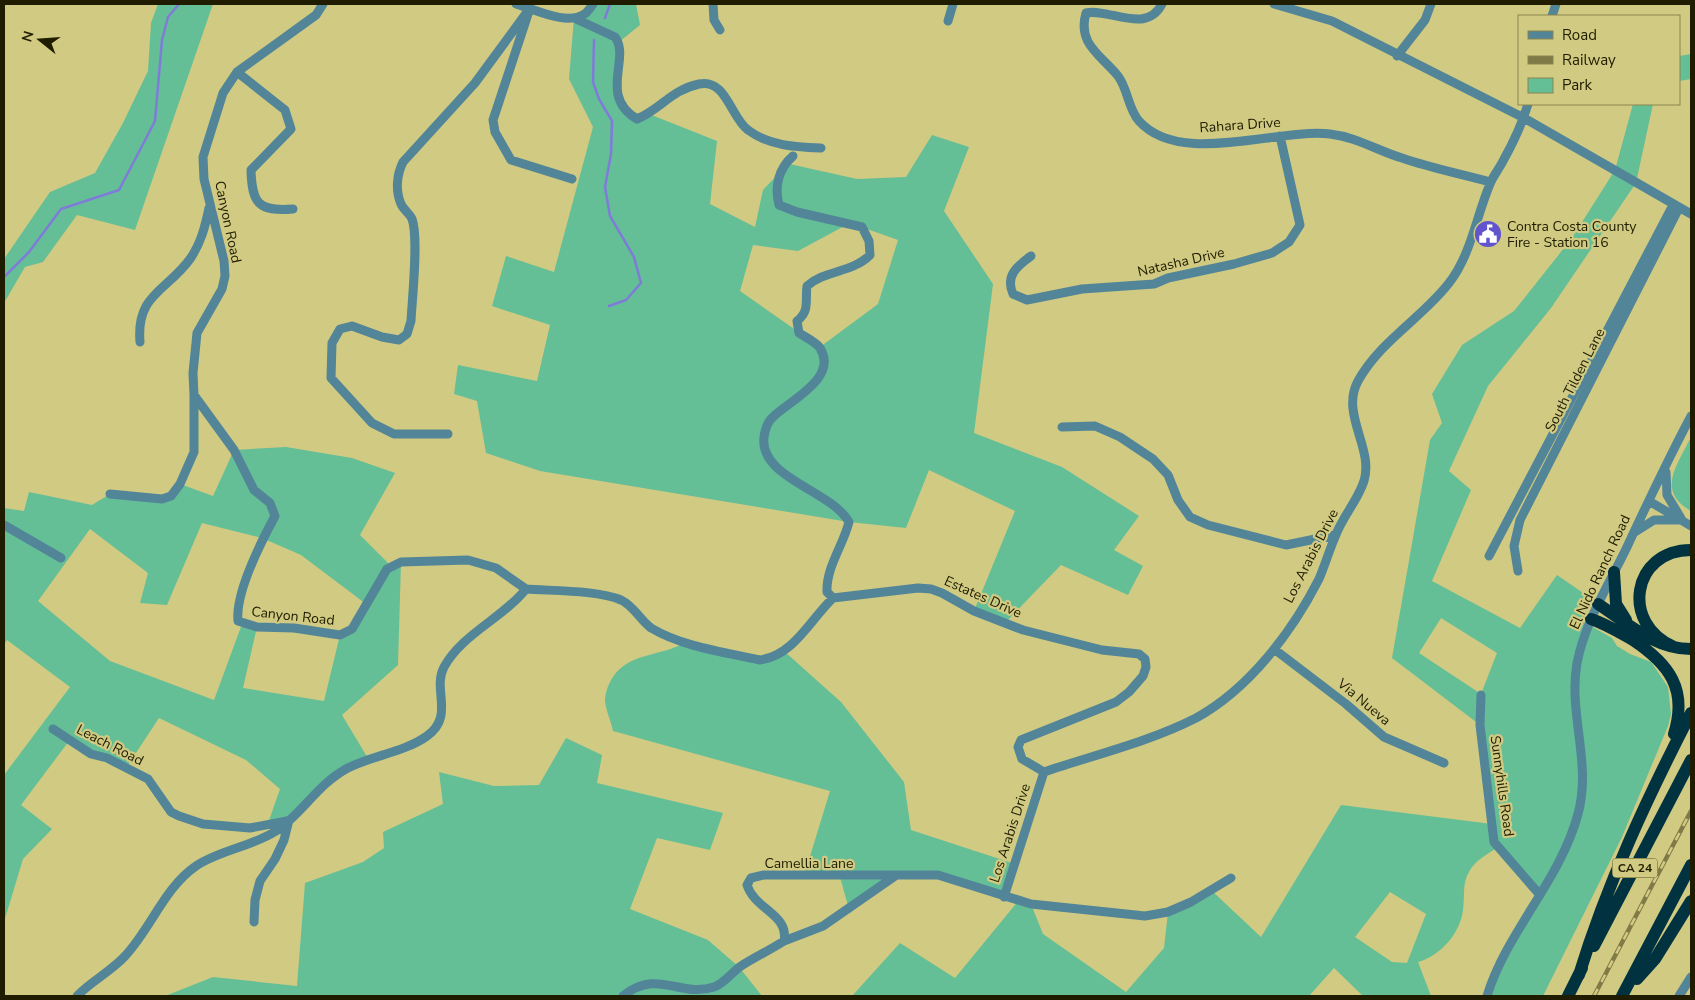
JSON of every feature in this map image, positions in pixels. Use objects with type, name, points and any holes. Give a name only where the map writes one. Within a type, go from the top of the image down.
[{"type":"highway","points":[[1674,647],[1655,636],[1644,623],[1639,606],[1640,591],[1647,572],[1658,560],[1675,551],[1691,550]]},
{"type":"highway","points":[[1614,572],[1616,604],[1620,613],[1633,628]]},
{"type":"highway","points":[[1598,604],[1653,640],[1674,647],[1691,649]]},
{"type":"highway","points":[[1592,618],[1603,622],[1650,652],[1672,676],[1677,691],[1680,711],[1667,759]]},
{"type":"highway","points":[[1578,975],[1612,878],[1667,759],[1691,713]]},
{"type":"highway","name":"CA 24","points":[[1568,996],[1691,760]]},
{"type":"highway","points":[[1623,995],[1691,865]]},
{"type":"highway","points":[[1623,995],[1655,959],[1691,902]]},
{"type":"street","name":"Canyon Road","points":[[323,4],[316,15],[237,72],[223,93],[203,157],[204,179],[224,261],[225,276],[222,289],[197,334],[194,348],[194,395],[234,450],[254,490],[274,508],[275,516],[251,566],[237,613],[238,621],[257,628],[294,628],[340,635],[352,628],[387,569],[401,562],[468,560],[496,568],[526,589]]},
{"type":"street","points":[[516,4],[564,18],[574,18],[586,14],[593,4]]},
{"type":"street","points":[[714,4],[714,20],[720,30]]},
{"type":"street","points":[[948,21],[953,4]]},
{"type":"street","name":"Rahara Drive","points":[[1162,4],[1159,10],[1145,18],[1132,20],[1093,12],[1086,13],[1083,24],[1083,33],[1087,40],[1119,77],[1138,120],[1153,132],[1165,138],[1185,142],[1213,143],[1313,133],[1338,136],[1361,141],[1401,158],[1490,182]]},
{"type":"street","points":[[1274,4],[1332,22],[1524,118],[1691,214]]},
{"type":"street","points":[[1397,56],[1424,20],[1431,4]]},
{"type":"street","points":[[530,8],[498,102],[493,120],[494,132],[511,160],[572,179]]},
{"type":"street","points":[[448,434],[394,434],[372,423],[332,378],[332,343],[340,329],[352,326],[382,337],[399,340],[407,334],[411,321],[414,234],[412,219],[401,204],[398,189],[398,171],[403,162],[475,83],[530,8]]},
{"type":"street","points":[[574,18],[615,36],[619,42],[618,99],[622,109],[637,119],[649,114],[672,94],[702,83],[714,85],[721,91],[739,121],[749,131],[785,146],[821,148]]},
{"type":"street","points":[[237,72],[285,110],[291,129],[251,170],[252,193],[262,206],[278,210],[293,209]]},
{"type":"street","name":"Los Arabis Drive","points":[[1231,878],[1191,902],[1168,912],[1145,916],[1031,904],[1004,896],[1044,772],[1161,733],[1197,717],[1225,697],[1274,649],[1318,579],[1335,534],[1357,497],[1364,480],[1363,455],[1353,408],[1356,384],[1364,371],[1388,343],[1448,286],[1461,267],[1490,182],[1524,118],[1528,105]]},
{"type":"street","name":"Natasha Drive","points":[[1031,256],[1011,274],[1009,285],[1013,294],[1027,300],[1082,289],[1154,284],[1168,278],[1234,264],[1272,253],[1289,242],[1300,225],[1280,136]]},
{"type":"street","points":[[77,996],[125,957],[174,889],[196,866],[262,839],[278,830],[318,790],[346,769],[426,737],[434,730],[440,721],[443,710],[440,680],[444,668],[466,642],[515,604],[526,589],[613,597],[633,608],[649,626],[673,640],[760,660],[772,658],[785,652],[833,598],[826,592],[826,578],[846,535],[849,522],[844,513],[773,466],[765,452],[764,439],[766,426],[772,417],[804,393],[820,374],[824,359],[820,347],[799,332],[797,321],[804,316],[807,303],[807,286],[814,280],[862,262],[870,255],[869,241],[862,227],[797,212],[779,205],[776,194],[780,172],[785,163],[793,156]]},
{"type":"street","points":[[140,342],[139,326],[145,306],[189,261],[200,244],[210,205]]},
{"type":"street","points":[[1489,556],[1676,206]]},
{"type":"street","name":"South Tilden Lane","points":[[1518,570],[1514,546],[1520,520],[1676,206]]},
{"type":"street","points":[[110,494],[162,499],[171,496],[180,484],[194,452],[194,395]]},
{"type":"street","name":"El Nido Ranch Road","points":[[1487,996],[1492,979],[1512,941],[1559,863],[1579,812],[1584,764],[1574,686],[1581,648],[1598,604],[1691,416]]},
{"type":"street","points":[[1062,427],[1095,426],[1120,437],[1153,459],[1168,475],[1178,500],[1190,516],[1208,525],[1286,546],[1335,534]]},
{"type":"street","points":[[1666,466],[1666,492],[1682,520]]},
{"type":"street","points":[[1649,500],[1691,526]]},
{"type":"street","points":[[1633,534],[1651,521],[1682,520]]},
{"type":"street","points":[[4,525],[61,558]]},
{"type":"street","name":"Estates Drive","points":[[833,598],[891,591],[931,589],[974,611],[1023,630],[1102,650],[1139,654],[1144,660],[1146,667],[1143,676],[1129,692],[1116,702],[1021,740],[1018,747],[1022,759],[1044,772]]},
{"type":"street","name":"Via Nueva","points":[[1274,649],[1346,704],[1384,737],[1444,763]]},
{"type":"street","name":"Sunnyhills Road","points":[[1481,694],[1480,725],[1494,842],[1540,895]]},
{"type":"street","name":"Leach Road","points":[[54,729],[92,754],[106,758],[148,779],[171,812],[179,816],[203,824],[250,828],[288,820]]},
{"type":"street","points":[[254,922],[255,900],[260,881],[275,860],[284,840],[288,820]]},
{"type":"street","name":"Camellia Lane","points":[[784,941],[786,930],[782,922],[750,895],[747,885],[752,878],[764,875],[938,875],[1004,896]]},
{"type":"street","points":[[623,996],[632,989],[653,982],[700,991],[717,986],[740,967],[784,941],[823,926],[895,876]]},
{"type":"street","points":[[1679,996],[1691,977]]},
{"type":"green space","points":[[158,4],[213,4],[135,230],[77,215],[43,262],[25,267],[4,303],[4,259],[50,192],[95,173],[123,123],[148,71],[151,23]]},
{"type":"green space","points":[[593,4],[636,4],[640,25],[619,42],[619,99],[632,116],[649,114],[717,141],[710,204],[755,227],[763,190],[780,172],[785,163],[857,179],[906,177],[932,135],[969,147],[944,211],[993,284],[974,433],[1062,467],[1139,516],[1114,550],[1143,566],[1128,595],[1061,565],[1005,623],[974,611],[1015,511],[929,470],[906,528],[849,522],[540,471],[486,453],[477,401],[454,394],[458,365],[537,381],[550,325],[492,306],[506,256],[554,272],[593,127],[569,79],[574,18]],"holes":[[[850,223],[898,240],[878,304],[820,347],[740,291],[753,245],[798,251]]]},
{"type":"green space","points":[[1691,54],[1691,79],[1680,81],[1680,56]]},
{"type":"green space","points":[[1633,105],[1653,105],[1636,183],[1551,308],[1488,386],[1449,471],[1471,490],[1432,581],[1520,628],[1557,575],[1592,599],[1582,621],[1612,638],[1617,646],[1630,654],[1651,662],[1668,687],[1671,714],[1668,726],[1622,837],[1543,996],[1487,996],[1540,895],[1498,847],[1471,868],[1465,885],[1461,919],[1448,943],[1434,955],[1418,962],[1431,996],[1363,996],[1334,968],[1309,996],[852,996],[900,943],[955,978],[1019,900],[1031,904],[1043,934],[1126,992],[1164,948],[1168,912],[1211,890],[1261,937],[1341,805],[1492,824],[1480,725],[1392,658],[1430,440],[1442,423],[1432,394],[1462,345],[1514,311],[1572,238],[1615,170]],"holes":[[[1441,618],[1497,653],[1481,694],[1419,653]],[[1390,892],[1426,914],[1407,963],[1392,962],[1355,937]]]},
{"type":"green space","points":[[1691,437],[1691,511],[1680,503],[1674,495],[1672,486],[1676,467]]},
{"type":"green space","points":[[286,447],[352,458],[395,473],[360,535],[391,566],[401,562],[398,665],[342,715],[369,760],[346,769],[287,821],[267,826],[280,789],[246,760],[159,718],[126,768],[69,741],[21,805],[52,829],[23,859],[4,922],[4,775],[70,687],[7,640],[4,644],[4,508],[24,511],[29,492],[92,505],[110,494],[162,499],[180,484],[213,496],[234,450]],"holes":[[[202,523],[262,538],[301,555],[366,604],[352,629],[340,635],[324,701],[243,688],[257,627],[242,624],[214,700],[110,661],[38,601],[90,529],[148,573],[140,603],[167,605]]]},
{"type":"green space","points":[[686,642],[760,660],[785,652],[841,702],[904,782],[911,830],[1015,864],[1004,897],[938,875],[895,876],[850,913],[840,877],[804,876],[830,791],[613,731],[605,698],[609,684],[617,672],[634,660],[665,651]]},
{"type":"green space","points":[[566,738],[602,755],[597,783],[723,813],[710,850],[657,838],[630,909],[708,940],[739,967],[762,996],[165,996],[213,977],[297,986],[305,883],[363,862],[384,848],[383,832],[443,804],[439,772],[494,786],[539,785]]},
{"type":"waterway","points":[[4,277],[29,252],[61,209],[119,190],[155,121],[162,40],[168,17],[179,4]]},
{"type":"waterway","points":[[605,18],[610,4]]},
{"type":"waterway","points":[[594,40],[593,82],[599,99],[612,121],[611,154],[605,187],[610,216],[634,257],[641,283],[626,300],[609,306]]},
{"type":"railway","points":[[1594,996],[1691,811]]},
{"type":"place","name":"Contra Costa County Fire - Station 16","points":[[1488,234]]}]
